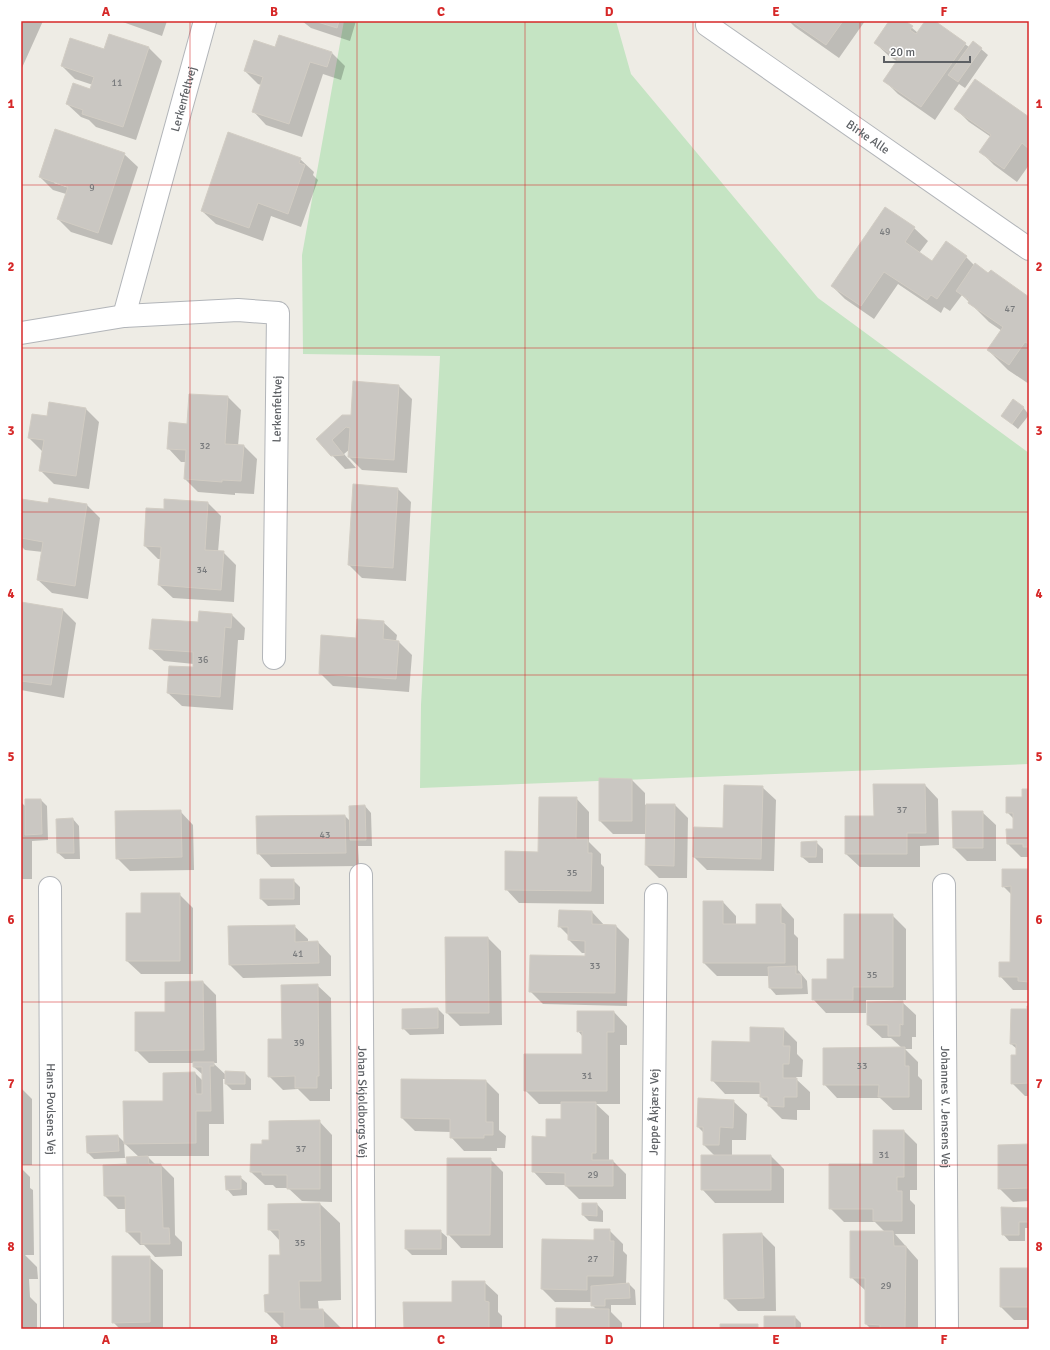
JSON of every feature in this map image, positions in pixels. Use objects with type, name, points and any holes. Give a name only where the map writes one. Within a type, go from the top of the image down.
[{"type":"street","name":"Lerkenfeltvej","points":[[124,316],[205,21]]},
{"type":"street","name":"Birke Alle","points":[[707,25],[1029,249]]},
{"type":"street","name":"Lerkenfeltvej","points":[[21,333],[124,316],[238,310],[278,313],[274,658]]},
{"type":"street","name":"Johan Skjoldborgs Vej","points":[[361,875],[364,1329]]},
{"type":"street","name":"Johannes V. Jensens Vej","points":[[944,885],[947,1329]]},
{"type":"street","name":"Hans Povlsens Vej","points":[[50,888],[52,1329]]},
{"type":"street","name":"Jeppe Åkjærs Vej","points":[[652,1329],[656,895]]},
{"type":"green space","points":[[344,21],[616,21],[631,74],[818,298],[1029,453],[1029,764],[420,788],[421,705],[440,356],[303,354],[302,255]]},
{"type":"building","points":[[314,21],[339,21],[337,28]]},
{"type":"building","points":[[791,21],[843,21],[826,45]]},
{"type":"building","points":[[889,21],[905,21],[913,26],[910,30],[916,34],[925,21],[935,21],[966,43],[921,107],[883,81],[898,59],[874,43]]},
{"type":"building","points":[[109,34],[149,47],[123,127],[82,114],[83,110],[66,104],[73,83],[90,89],[94,77],[61,66],[70,38],[104,49]]},
{"type":"building","points":[[279,35],[332,52],[327,67],[310,62],[289,124],[252,112],[263,77],[244,71],[254,40],[275,47]]},
{"type":"building","points":[[973,41],[982,48],[958,82],[948,75]]},
{"type":"building","points":[[975,79],[1029,117],[1029,149],[1022,143],[1004,169],[979,152],[991,135],[954,109]]},
{"type":"building","points":[[55,129],[125,153],[98,233],[57,219],[68,187],[39,177]]},
{"type":"building","points":[[228,132],[301,158],[299,163],[305,165],[288,214],[258,203],[249,228],[201,211]]},
{"type":"building","points":[[885,207],[915,227],[905,242],[932,261],[946,241],[967,256],[937,299],[931,295],[927,300],[884,272],[861,306],[831,286]]},
{"type":"building","points":[[975,263],[988,273],[991,270],[1029,297],[1029,344],[1025,342],[1009,365],[987,350],[1003,327],[968,303],[969,300],[956,291]]},
{"type":"building","points":[[353,381],[399,385],[394,460],[348,457],[350,428],[346,427],[332,440],[344,455],[331,456],[316,439],[342,415],[351,415]]},
{"type":"building","points":[[189,394],[228,396],[225,444],[244,445],[241,481],[222,480],[222,482],[184,479],[186,450],[167,449],[169,422],[187,424]]},
{"type":"building","points":[[1013,399],[1024,407],[1012,424],[1001,416]]},
{"type":"building","points":[[49,402],[86,408],[76,476],[39,471],[44,440],[28,438],[32,414],[47,416]]},
{"type":"building","points":[[353,484],[398,488],[393,568],[348,565]]},
{"type":"building","points":[[49,498],[87,504],[75,586],[37,580],[43,542],[21,538],[21,499],[48,503]]},
{"type":"building","points":[[164,499],[208,502],[205,550],[224,551],[221,590],[158,585],[161,547],[144,546],[146,508],[164,509]]},
{"type":"building","points":[[21,602],[63,609],[51,685],[21,681]]},
{"type":"building","points":[[199,611],[232,614],[231,628],[225,627],[220,697],[167,693],[169,666],[193,667],[193,652],[149,649],[152,619],[198,622]]},
{"type":"building","points":[[357,619],[384,621],[383,639],[399,641],[396,679],[319,674],[321,635],[356,638]]},
{"type":"building","points":[[599,778],[632,779],[632,821],[599,821]]},
{"type":"building","points":[[873,784],[925,784],[926,833],[907,833],[907,854],[845,854],[845,816],[874,816]]},
{"type":"building","points":[[724,785],[763,786],[761,859],[693,857],[694,827],[723,828]]},
{"type":"building","points":[[1022,789],[1029,789],[1029,847],[1023,847],[1023,844],[1007,844],[1006,829],[1013,829],[1013,813],[1006,813],[1006,797],[1022,797]]},
{"type":"building","points":[[539,797],[577,797],[576,839],[588,839],[588,853],[592,853],[591,891],[505,890],[505,851],[538,852]]},
{"type":"building","points":[[25,799],[41,799],[42,834],[25,835]]},
{"type":"building","points":[[646,804],[675,804],[674,866],[645,865]]},
{"type":"building","points":[[365,805],[366,840],[350,840],[349,806]]},
{"type":"building","points":[[181,810],[182,857],[116,859],[115,811]]},
{"type":"building","points":[[952,811],[983,811],[983,848],[953,848]]},
{"type":"building","points":[[345,815],[346,853],[257,854],[256,816]]},
{"type":"building","points":[[73,818],[74,853],[57,853],[56,819]]},
{"type":"building","points":[[817,841],[816,857],[801,857],[801,842]]},
{"type":"building","points":[[1002,869],[1029,869],[1029,982],[1018,981],[1018,977],[999,977],[999,962],[1010,962],[1011,886],[1002,887]]},
{"type":"building","points":[[260,879],[294,879],[294,899],[260,899]]},
{"type":"building","points":[[141,893],[180,893],[180,961],[126,961],[126,913],[141,913]]},
{"type":"building","points":[[703,901],[723,901],[723,924],[756,924],[756,904],[781,904],[781,923],[785,924],[785,963],[703,963]]},
{"type":"building","points":[[559,910],[592,911],[592,924],[616,925],[615,993],[529,992],[530,955],[585,956],[585,941],[568,940],[568,927],[558,927]]},
{"type":"building","points":[[844,914],[893,914],[893,987],[853,987],[853,1000],[812,1000],[812,979],[827,979],[827,959],[844,959]]},
{"type":"building","points":[[295,925],[295,942],[318,941],[319,963],[229,965],[228,926]]},
{"type":"building","points":[[445,937],[488,937],[489,1013],[446,1013]]},
{"type":"building","points":[[796,966],[796,974],[801,974],[802,988],[769,988],[768,967]]},
{"type":"building","points":[[203,981],[204,1050],[135,1051],[135,1012],[165,1012],[165,982]]},
{"type":"building","points":[[318,984],[319,1076],[317,1076],[317,1088],[295,1088],[295,1076],[268,1077],[268,1039],[282,1039],[281,985]]},
{"type":"building","points":[[903,1001],[903,1025],[900,1024],[900,1036],[888,1036],[888,1025],[867,1025],[867,1002]]},
{"type":"building","points":[[1027,1006],[1029,1006],[1029,1083],[1011,1084],[1011,1055],[1016,1055],[1016,1044],[1010,1044],[1011,1009],[1027,1009]]},
{"type":"building","points":[[438,1008],[438,1028],[402,1029],[402,1009]]},
{"type":"building","points":[[577,1011],[614,1011],[614,1032],[607,1032],[607,1091],[524,1091],[524,1054],[582,1054],[582,1031],[577,1032]]},
{"type":"building","points":[[750,1027],[784,1028],[783,1046],[790,1046],[789,1064],[783,1064],[783,1078],[797,1078],[797,1097],[784,1097],[784,1107],[768,1106],[768,1097],[760,1097],[760,1082],[711,1081],[712,1041],[750,1042]]},
{"type":"building","points":[[905,1047],[905,1066],[909,1066],[909,1097],[878,1097],[879,1085],[823,1085],[823,1048]]},
{"type":"building","points":[[193,1062],[214,1062],[214,1066],[210,1066],[211,1111],[196,1111],[196,1143],[124,1144],[123,1101],[163,1101],[163,1073],[195,1072],[196,1094],[202,1094],[202,1067],[193,1067]]},
{"type":"building","points":[[225,1071],[245,1072],[245,1084],[225,1084]]},
{"type":"building","points":[[401,1079],[486,1080],[486,1122],[493,1122],[493,1135],[484,1135],[484,1138],[450,1138],[450,1119],[401,1118]]},
{"type":"building","points":[[698,1098],[734,1100],[733,1128],[720,1127],[719,1145],[703,1145],[703,1127],[697,1127]]},
{"type":"building","points":[[561,1102],[596,1102],[596,1153],[592,1153],[592,1160],[613,1160],[613,1186],[565,1186],[565,1173],[532,1172],[532,1136],[546,1137],[546,1119],[561,1119]]},
{"type":"building","points":[[320,1120],[320,1189],[287,1189],[287,1175],[262,1175],[262,1172],[250,1172],[251,1144],[262,1144],[262,1140],[269,1140],[269,1121]]},
{"type":"building","points":[[873,1130],[904,1130],[904,1177],[897,1177],[897,1191],[902,1191],[902,1221],[873,1221],[873,1209],[829,1209],[829,1164],[873,1164]]},
{"type":"building","points":[[118,1135],[119,1151],[87,1153],[86,1136]]},
{"type":"building","points":[[1029,1144],[1029,1188],[998,1189],[998,1145]]},
{"type":"building","points":[[701,1155],[771,1155],[771,1190],[701,1190]]},
{"type":"building","points":[[148,1156],[149,1164],[161,1164],[163,1228],[169,1228],[170,1244],[141,1244],[141,1232],[126,1232],[125,1196],[104,1196],[103,1165],[127,1164],[126,1157]]},
{"type":"building","points":[[447,1158],[491,1158],[490,1235],[447,1235]]},
{"type":"building","points":[[225,1176],[241,1176],[241,1189],[226,1190]]},
{"type":"building","points":[[320,1203],[321,1281],[299,1281],[300,1309],[323,1309],[324,1329],[284,1329],[284,1312],[265,1312],[264,1295],[269,1294],[269,1255],[280,1255],[279,1230],[268,1230],[268,1204]]},
{"type":"building","points":[[582,1203],[597,1203],[597,1216],[582,1215]]},
{"type":"building","points":[[1001,1207],[1029,1208],[1029,1222],[1019,1222],[1019,1235],[1002,1235]]},
{"type":"building","points":[[594,1229],[610,1229],[610,1241],[614,1241],[613,1276],[587,1276],[587,1290],[541,1289],[542,1239],[594,1240]]},
{"type":"building","points":[[405,1230],[441,1230],[441,1249],[405,1249]]},
{"type":"building","points":[[850,1231],[893,1231],[894,1246],[906,1246],[905,1329],[880,1329],[880,1325],[865,1324],[865,1278],[850,1278]]},
{"type":"building","points":[[762,1233],[764,1298],[724,1299],[723,1234]]},
{"type":"building","points":[[112,1256],[150,1256],[150,1322],[112,1323]]},
{"type":"building","points":[[1000,1268],[1029,1268],[1029,1307],[1000,1307]]},
{"type":"building","points":[[452,1281],[485,1281],[485,1301],[489,1302],[489,1329],[404,1329],[403,1302],[452,1302]]},
{"type":"building","points":[[629,1283],[630,1298],[605,1299],[605,1306],[591,1306],[591,1286]]},
{"type":"building","points":[[556,1308],[609,1309],[609,1329],[556,1329]]},
{"type":"building","points":[[764,1316],[795,1316],[795,1329],[764,1329]]},
{"type":"building","points":[[720,1324],[758,1324],[758,1329],[720,1329]]}]
